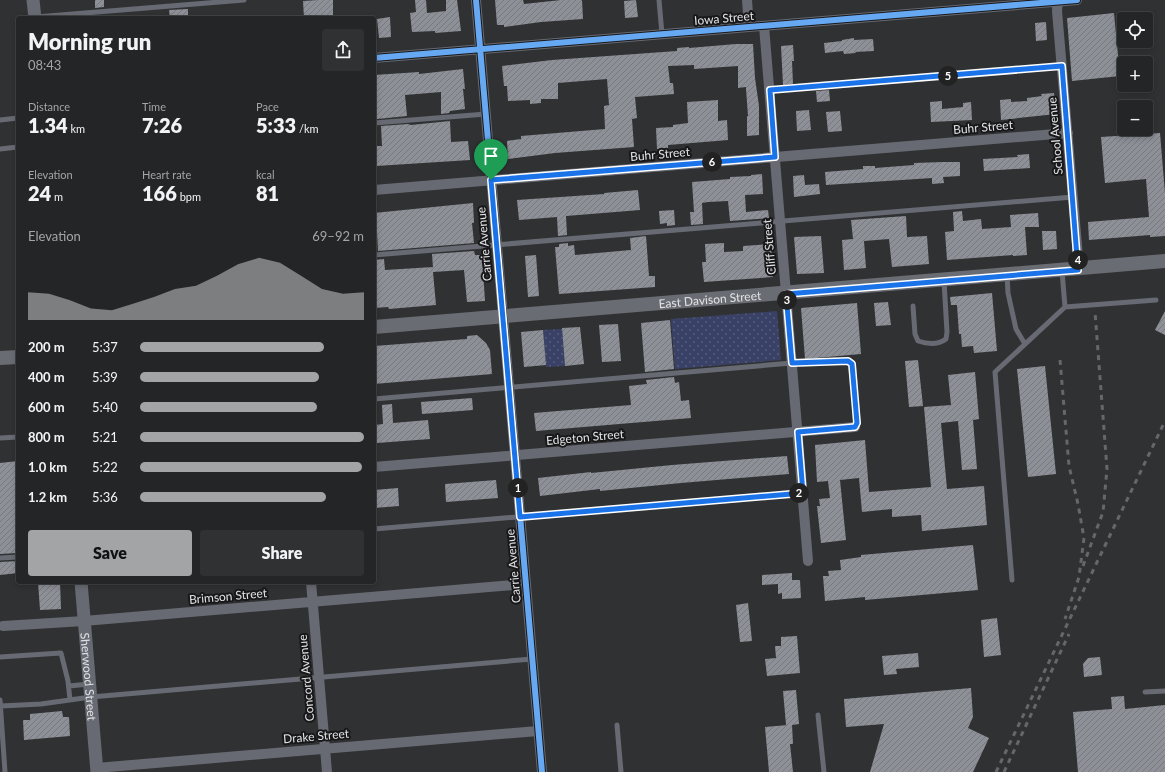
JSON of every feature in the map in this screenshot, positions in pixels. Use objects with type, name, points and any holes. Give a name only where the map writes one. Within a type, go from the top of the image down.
[{"type":"main road","name":"East Davison Street","points":[[376,327],[1078,270],[1165,261]]},
{"type":"main road","points":[[0,358],[16,357]]},
{"type":"street","points":[[34,0],[35,16]]},
{"type":"street","name":"Carrie Avenue","points":[[476,0],[542,772]]},
{"type":"street","points":[[746,0],[749,27]]},
{"type":"street","name":"Iowa Street","points":[[376,58],[1077,0]]},
{"type":"street","name":"School Avenue","points":[[1058,1],[1057,11],[1078,270]]},
{"type":"street","name":"Cliff Street","points":[[764,26],[808,561]]},
{"type":"street","name":"Buhr Street","points":[[376,190],[1068,133]]},
{"type":"street","name":"Edgeton Street","points":[[376,467],[855,427]]},
{"type":"street","name":"Sherwood Street","points":[[81,584],[97,770]]},
{"type":"street","name":"Concord Avenue","points":[[311,584],[327,772]]},
{"type":"street","name":"Brimson Street","points":[[2,627],[526,584]]},
{"type":"street","name":"Drake Street","points":[[97,770],[325,748],[538,731]]},
{"type":"lane","points":[[47,16],[244,0]]},
{"type":"lane","points":[[659,0],[662,34]]},
{"type":"lane","points":[[770,90],[1062,66]]},
{"type":"lane","points":[[376,123],[486,114]]},
{"type":"lane","points":[[0,120],[16,118]]},
{"type":"lane","points":[[0,149],[16,148]]},
{"type":"lane","points":[[376,255],[1073,197]]},
{"type":"lane","points":[[1062,271],[1065,308]]},
{"type":"lane","points":[[1007,275],[1008,293],[1016,329],[1025,344]]},
{"type":"lane","points":[[913,306],[915,334],[918,341],[926,344],[941,343],[946,339],[947,332],[944,281]]},
{"type":"lane","points":[[1012,580],[995,372],[1065,308],[1156,300]]},
{"type":"lane","points":[[376,398],[509,388],[792,363],[848,361],[852,364],[857,423],[855,427]]},
{"type":"lane","points":[[0,438],[16,437]]},
{"type":"lane","points":[[376,529],[803,493]]},
{"type":"lane","points":[[0,558],[16,557]]},
{"type":"lane","points":[[0,657],[61,653],[69,686],[70,700]]},
{"type":"lane","points":[[69,686],[90,691],[319,677],[532,659]]},
{"type":"lane","points":[[1145,692],[1165,690]]},
{"type":"lane","points":[[1,706],[41,704],[70,700],[90,691]]},
{"type":"lane","points":[[0,700],[5,772]]},
{"type":"lane","points":[[818,715],[824,772]]},
{"type":"lane","points":[[617,725],[620,772]]},
{"type":"shaded area","points":[[777,311],[781,360],[675,369],[671,319]]},
{"type":"shaded area","points":[[562,329],[565,366],[546,367],[543,330]]},
{"type":"building","points":[[95,0],[104,0],[104,7],[95,8]]},
{"type":"building","points":[[333,0],[333,16],[304,16],[303,1]]},
{"type":"building","points":[[415,0],[426,0],[427,13],[446,11],[446,0],[457,0],[461,31],[435,33],[435,31],[412,32],[410,13],[416,12]]},
{"type":"building","points":[[495,0],[523,0],[524,4],[561,0],[582,0],[583,19],[541,22],[504,27],[504,25],[497,25]]},
{"type":"building","points":[[636,0],[638,17],[625,18],[624,1]]},
{"type":"building","points":[[188,9],[188,15],[170,16],[169,10]]},
{"type":"building","points":[[1114,13],[1118,56],[1117,76],[1072,81],[1067,18]]},
{"type":"building","points":[[390,17],[391,37],[379,38],[377,19]]},
{"type":"building","points":[[1046,22],[1047,40],[1036,41],[1035,23]]},
{"type":"building","points":[[854,38],[854,40],[873,39],[874,51],[844,54],[843,51],[825,53],[824,43]]},
{"type":"building","points":[[753,44],[755,78],[759,106],[759,135],[747,136],[748,116],[746,87],[738,88],[738,66],[694,69],[694,65],[668,66],[670,83],[673,83],[674,94],[635,97],[637,118],[632,119],[634,147],[555,153],[508,159],[507,141],[521,139],[521,136],[605,129],[604,106],[609,105],[607,79],[558,83],[558,99],[541,99],[541,103],[530,104],[530,100],[508,101],[507,86],[504,86],[502,66],[552,60],[677,51],[677,48]]},
{"type":"building","points":[[793,45],[793,84],[783,85],[781,46]]},
{"type":"building","points":[[463,69],[465,109],[441,114],[441,92],[405,95],[407,116],[377,119],[376,75],[419,72],[419,74]]},
{"type":"building","points":[[829,90],[830,101],[817,102],[816,91]]},
{"type":"building","points":[[1054,93],[1056,114],[1001,120],[1000,100],[1011,99],[1011,102],[1027,101],[1027,98],[1042,96],[1041,94]]},
{"type":"building","points":[[718,100],[718,121],[727,120],[728,140],[668,145],[668,148],[657,149],[656,128],[673,127],[673,125],[688,123],[687,102]]},
{"type":"building","points":[[942,101],[942,109],[963,107],[963,103],[971,102],[972,120],[931,122],[930,102]]},
{"type":"building","points":[[809,110],[811,130],[797,131],[796,111]]},
{"type":"building","points":[[840,111],[842,131],[828,132],[826,112]]},
{"type":"building","points":[[450,121],[451,142],[468,141],[470,160],[376,166],[376,146],[382,146],[381,126]]},
{"type":"building","points":[[1153,133],[1160,133],[1165,193],[1165,236],[1150,237],[1150,235],[1089,240],[1088,222],[1149,217],[1146,179],[1105,183],[1101,137],[1153,136]]},
{"type":"building","points":[[1029,154],[1030,168],[984,171],[983,159],[1018,157],[1017,155]]},
{"type":"building","points":[[960,162],[960,176],[943,177],[944,183],[932,184],[932,178],[826,185],[825,172],[863,169],[863,166],[875,166],[875,168],[914,165],[914,163]]},
{"type":"building","points":[[762,174],[763,194],[745,195],[746,212],[768,210],[769,218],[730,221],[728,201],[708,202],[702,203],[703,224],[691,225],[690,212],[694,212],[692,182],[730,179],[730,177]]},
{"type":"building","points":[[804,175],[805,185],[819,184],[820,194],[794,197],[793,176]]},
{"type":"building","points":[[638,190],[640,210],[566,216],[567,235],[558,236],[557,217],[519,220],[517,200]]},
{"type":"building","points":[[473,203],[474,223],[472,223],[474,243],[378,251],[376,213]]},
{"type":"building","points":[[674,210],[675,225],[667,226],[667,223],[660,224],[659,211]]},
{"type":"building","points":[[962,211],[963,221],[981,219],[982,229],[1011,227],[1010,215],[1038,213],[1039,227],[1025,227],[1027,255],[947,260],[945,232],[954,231],[953,212]]},
{"type":"building","points":[[906,216],[907,237],[927,236],[929,264],[892,267],[889,239],[864,241],[866,268],[844,270],[842,240],[853,239],[851,220]]},
{"type":"building","points":[[1042,231],[1056,231],[1057,249],[1043,250]]},
{"type":"building","points":[[646,236],[649,276],[655,276],[655,287],[559,294],[555,247],[559,247],[559,244],[568,243],[568,246],[574,245],[575,255],[631,250],[630,238]]},
{"type":"building","points":[[821,236],[824,273],[797,274],[794,237]]},
{"type":"building","points":[[724,243],[724,252],[743,251],[743,246],[771,244],[773,277],[704,282],[702,262],[706,262],[705,244]]},
{"type":"building","points":[[474,251],[475,255],[482,255],[485,301],[467,302],[464,270],[433,272],[436,305],[389,309],[388,307],[376,308],[376,260],[384,259],[385,270],[433,267],[432,254]]},
{"type":"building","points":[[536,255],[539,296],[528,297],[525,256]]},
{"type":"building","points":[[992,293],[997,351],[974,353],[973,346],[962,347],[961,334],[959,334],[957,305],[951,305],[950,297]]},
{"type":"building","points":[[888,302],[891,325],[876,326],[874,303]]},
{"type":"building","points":[[857,303],[861,354],[805,359],[801,308]]},
{"type":"building","points":[[1165,311],[1165,335],[1155,330]]},
{"type":"building","points":[[670,320],[674,369],[645,372],[641,323]]},
{"type":"building","points":[[618,324],[621,361],[602,362],[599,325]]},
{"type":"building","points":[[580,327],[584,364],[565,366],[562,328]]},
{"type":"building","points":[[543,330],[546,365],[524,367],[521,332]]},
{"type":"building","points":[[477,335],[486,343],[490,350],[492,374],[376,384],[376,346],[467,339],[467,336]]},
{"type":"building","points":[[918,360],[923,406],[909,407],[905,361]]},
{"type":"building","points":[[1045,366],[1056,474],[1028,477],[1017,369]]},
{"type":"building","points":[[975,372],[979,419],[973,420],[977,469],[962,470],[958,421],[941,423],[947,489],[984,486],[987,525],[922,531],[921,515],[892,517],[892,509],[862,512],[859,478],[840,480],[846,540],[821,543],[817,506],[820,506],[819,499],[830,498],[828,481],[817,482],[815,445],[865,440],[869,492],[931,487],[924,407],[951,405],[948,375]]},
{"type":"building","points":[[674,377],[675,383],[679,382],[681,401],[689,400],[691,418],[536,431],[534,413],[631,405],[629,386],[647,384],[646,380]]},
{"type":"building","points":[[472,398],[473,410],[422,414],[421,402]]},
{"type":"building","points":[[392,404],[393,423],[428,420],[430,439],[377,443],[376,425],[383,424],[382,405]]},
{"type":"building","points":[[787,456],[789,474],[600,491],[600,489],[540,496],[538,478],[591,472]]},
{"type":"building","points":[[16,461],[16,553],[0,554],[0,463]]},
{"type":"building","points":[[496,480],[498,498],[446,502],[445,484]]},
{"type":"building","points":[[398,488],[399,506],[376,508],[376,490]]},
{"type":"building","points":[[973,545],[978,590],[865,600],[865,597],[825,601],[823,576],[829,576],[828,571],[841,570],[840,560],[861,557],[861,555]]},
{"type":"building","points":[[16,561],[16,573],[0,575],[0,562]]},
{"type":"building","points":[[792,573],[792,580],[800,580],[801,598],[782,599],[782,593],[778,594],[778,584],[762,585],[762,575]]},
{"type":"building","points":[[38,584],[60,584],[61,609],[40,610]]},
{"type":"building","points":[[748,603],[752,641],[740,642],[736,605]]},
{"type":"building","points":[[997,618],[1001,655],[984,657],[981,620]]},
{"type":"building","points":[[797,636],[800,673],[767,676],[765,659],[776,658],[775,646],[781,646],[781,637]]},
{"type":"building","points":[[918,653],[919,667],[896,669],[897,674],[884,675],[882,656]]},
{"type":"building","points":[[1100,657],[1102,675],[1084,677],[1083,664],[1088,658]]},
{"type":"building","points":[[971,688],[973,717],[968,728],[989,738],[973,772],[870,772],[884,724],[846,727],[844,699]]},
{"type":"building","points":[[796,690],[799,724],[792,725],[793,744],[790,744],[793,772],[769,772],[765,727],[788,725],[786,725],[783,691]]},
{"type":"building","points":[[1124,696],[1125,709],[1165,705],[1165,772],[1078,772],[1073,712],[1112,709],[1111,697]]},
{"type":"building","points":[[62,711],[63,717],[69,717],[70,736],[24,740],[23,720],[30,720],[30,714]]},
{"type":"railway","points":[[1083,566],[1103,512],[1107,469],[1095,312]]},
{"type":"railway","points":[[1060,360],[1069,466],[1084,538],[1079,577],[1065,619]]},
{"type":"railway","points":[[996,772],[1165,421]]},
{"type":"railway","points":[[1004,772],[1069,634]]},
{"type":"cycle path","points":[[476,0],[542,772]]},
{"type":"cycle path","points":[[376,58],[1077,0]]},
{"type":"route","points":[[1062,66],[1078,270],[786,294],[792,363],[848,361],[852,364],[857,423],[855,427],[798,432],[803,493],[520,517],[491,180],[775,157],[770,90],[1062,66]]}]
